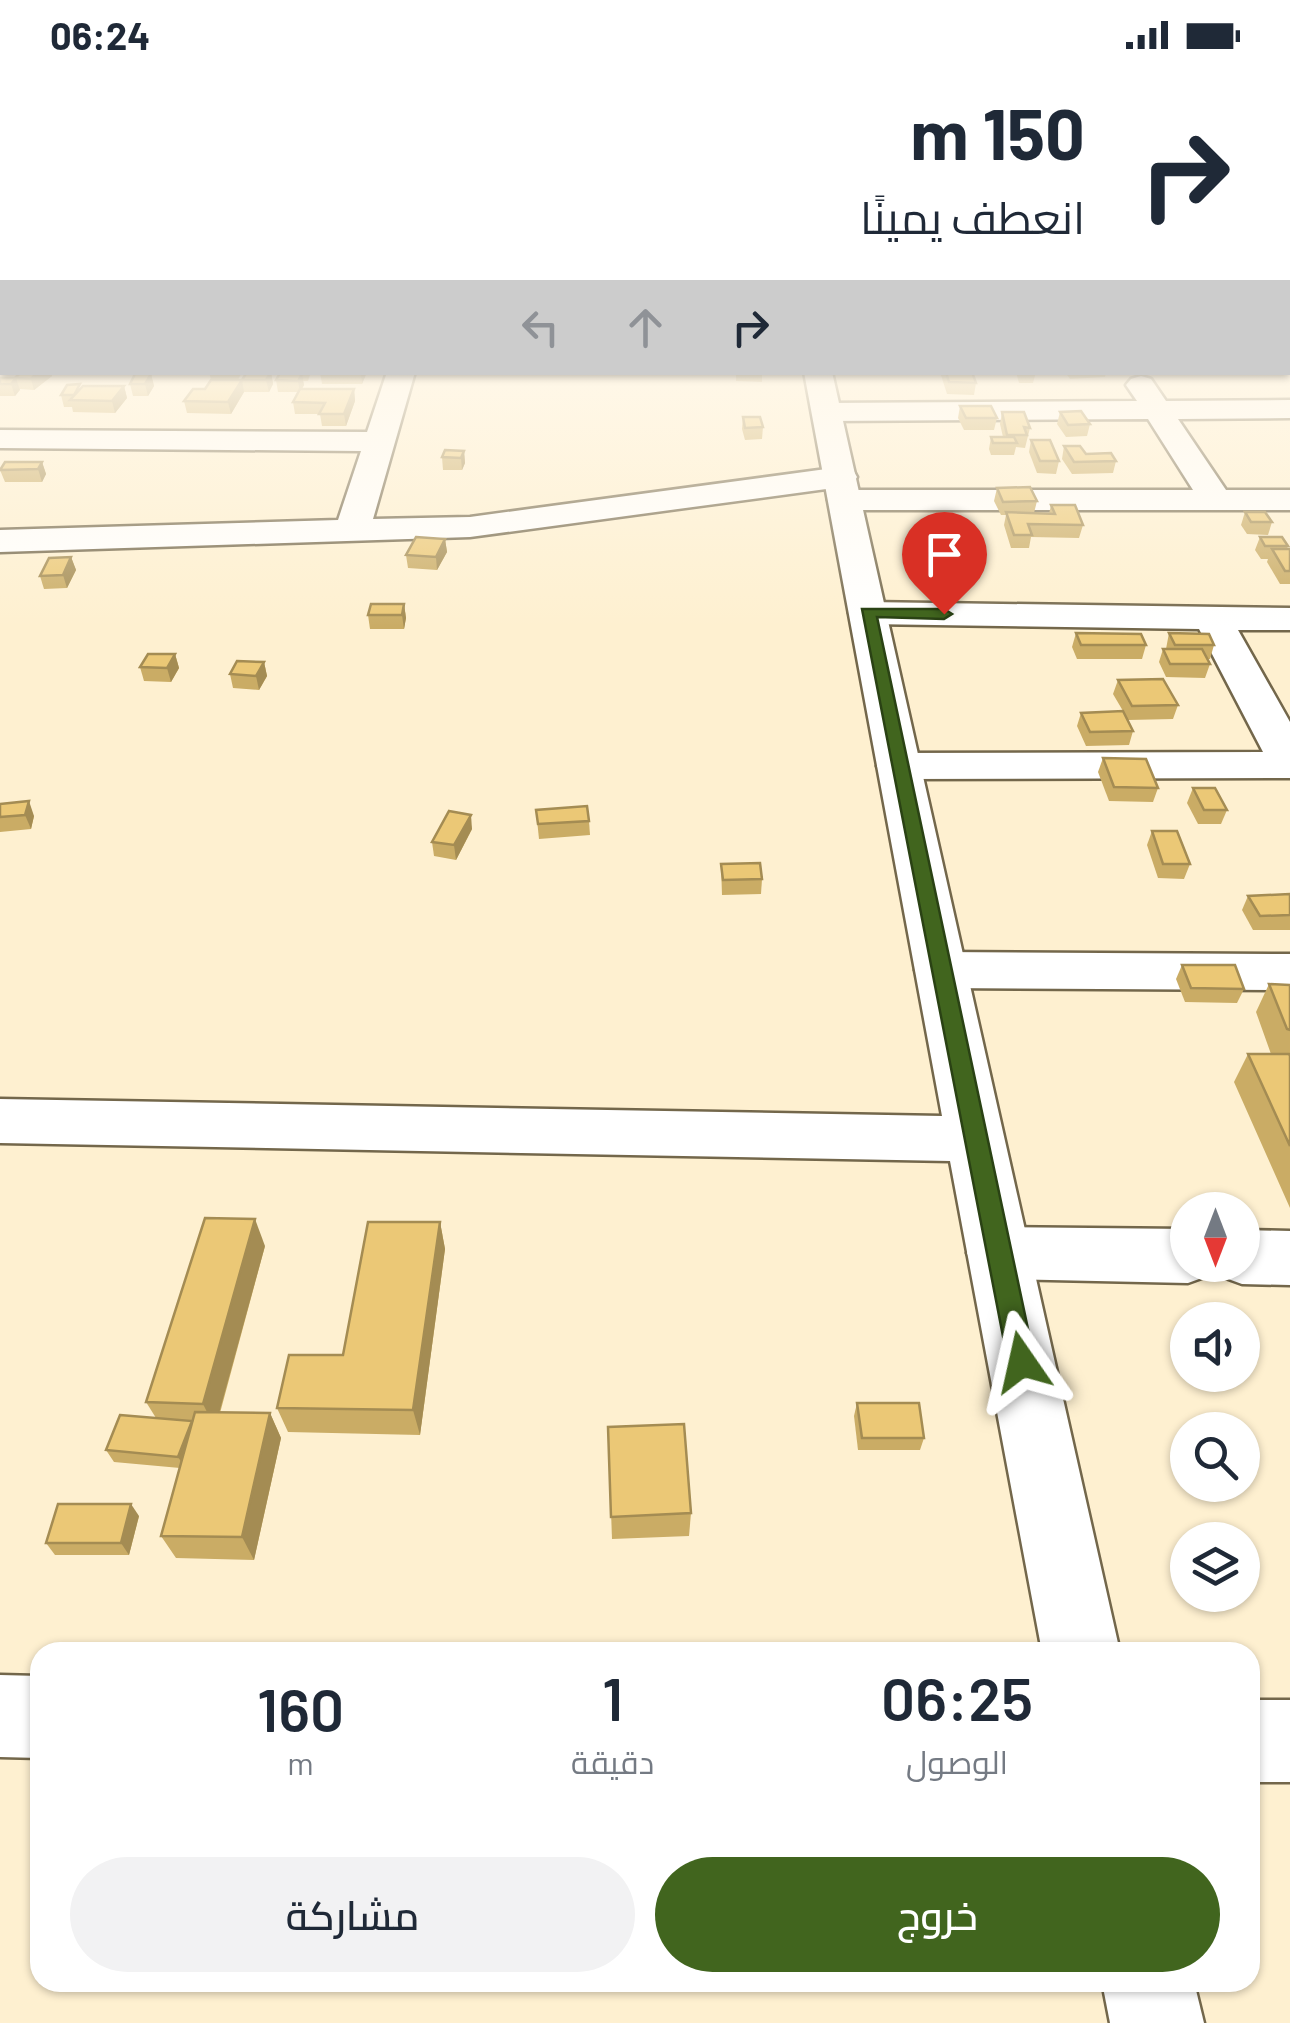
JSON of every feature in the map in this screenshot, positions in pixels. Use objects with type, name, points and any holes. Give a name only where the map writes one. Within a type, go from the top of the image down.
[{"type":"street","points":[[352,530],[378,444]]},
{"type":"street","points":[[833,444],[1079,1642]]},
{"type":"street","points":[[1180,444],[1216,500]]},
{"type":"street","points":[[0,542],[470,527],[843,489],[1290,500]]},
{"type":"street","points":[[868,612],[1290,619]]},
{"type":"street","points":[[900,766],[1290,763],[1212,618]]},
{"type":"street","points":[[942,970],[1290,972]]},
{"type":"street","points":[[0,1120],[974,1139]]},
{"type":"street","points":[[999,1253],[1170,1256]]},
{"type":"street","points":[[1260,1257],[1290,1258]]},
{"type":"street","points":[[0,1716],[30,1717]]},
{"type":"street","points":[[1260,1741],[1290,1741]]},
{"type":"street","points":[[1150,1992],[1157,2023]]},
{"type":"building","points":[[1033,444],[1052,444],[1059,461],[1040,461]]},
{"type":"building","points":[[1064,446],[1080,446],[1086,454],[1111,453],[1116,461],[1074,462]]},
{"type":"building","points":[[445,450],[464,451],[461,458],[442,457]]},
{"type":"building","points":[[5,462],[42,462],[38,469],[0,470]]},
{"type":"building","points":[[1030,487],[1037,501],[1003,502],[997,488]]},
{"type":"building","points":[[1051,505],[1075,505],[1083,525],[1028,524],[1032,535],[1014,535],[1006,512],[1055,514]]},
{"type":"building","points":[[1245,512],[1265,512],[1272,522],[1251,522]]},
{"type":"building","points":[[416,537],[445,539],[436,557],[406,555]]},
{"type":"building","points":[[1260,537],[1282,537],[1288,546],[1265,546]]},
{"type":"building","points":[[1272,549],[1290,549],[1290,571],[1285,571]]},
{"type":"building","points":[[71,557],[63,575],[40,576],[49,558]]},
{"type":"building","points":[[371,604],[404,604],[402,615],[368,615]]},
{"type":"building","points":[[1076,633],[1141,634],[1146,645],[1081,645]]},
{"type":"building","points":[[1169,633],[1209,634],[1214,645],[1175,645]]},
{"type":"building","points":[[1163,649],[1202,649],[1210,664],[1170,664]]},
{"type":"building","points":[[148,654],[175,654],[167,668],[140,667]]},
{"type":"building","points":[[237,661],[264,662],[256,676],[230,674]]},
{"type":"building","points":[[1163,679],[1178,705],[1132,706],[1118,680]]},
{"type":"building","points":[[1123,711],[1133,731],[1090,732],[1081,713]]},
{"type":"building","points":[[1103,758],[1146,759],[1158,788],[1114,787]]},
{"type":"building","points":[[1193,788],[1215,788],[1227,810],[1204,810]]},
{"type":"building","points":[[29,801],[25,815],[0,817],[0,804]]},
{"type":"building","points":[[587,806],[589,821],[538,824],[536,810]]},
{"type":"building","points":[[449,811],[471,815],[454,845],[432,842]]},
{"type":"building","points":[[1152,831],[1177,831],[1190,864],[1163,864]]},
{"type":"building","points":[[760,863],[762,879],[723,880],[721,864]]},
{"type":"building","points":[[1290,894],[1290,915],[1260,916],[1248,896]]},
{"type":"building","points":[[1182,965],[1235,965],[1244,989],[1191,988]]},
{"type":"building","points":[[1269,984],[1290,985],[1290,1030],[1287,1029]]},
{"type":"building","points":[[1248,1054],[1290,1056],[1290,1146]]},
{"type":"building","points":[[205,1218],[255,1219],[203,1404],[146,1402]]},
{"type":"building","points":[[368,1222],[440,1222],[413,1410],[277,1408],[289,1355],[343,1355]]},
{"type":"building","points":[[857,1403],[919,1403],[924,1438],[862,1438]]},
{"type":"building","points":[[195,1412],[270,1413],[242,1537],[161,1536]]},
{"type":"building","points":[[120,1415],[192,1421],[178,1457],[106,1450]]},
{"type":"building","points":[[684,1424],[691,1513],[611,1517],[608,1427]]},
{"type":"building","points":[[58,1504],[131,1504],[121,1543],[46,1543]]},
{"type":"route","points":[[944,614],[868,612],[1022,1362]]}]
